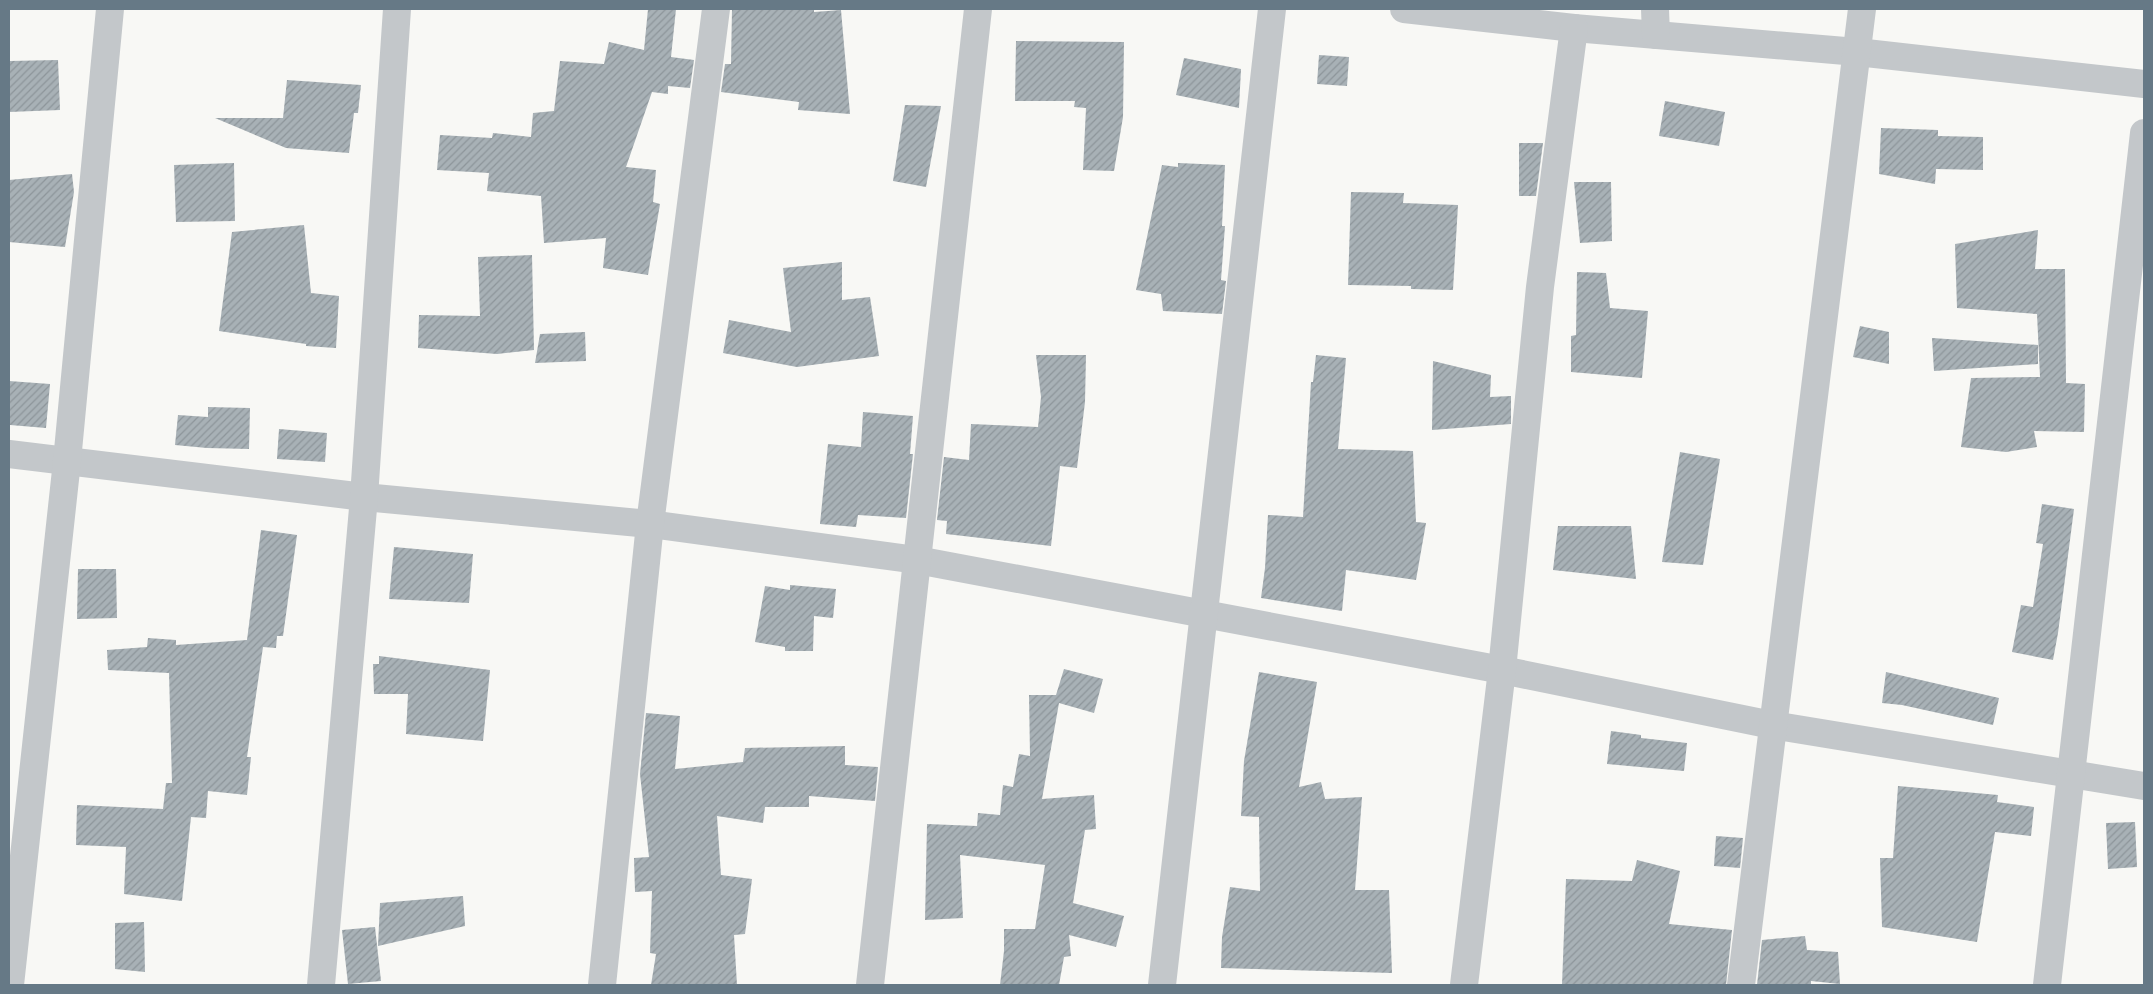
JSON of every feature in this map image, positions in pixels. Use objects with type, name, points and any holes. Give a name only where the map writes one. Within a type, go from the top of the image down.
[{"type":"street","points":[[10,985],[67,460],[110,9]]},
{"type":"street","points":[[321,985],[364,497],[397,9]]},
{"type":"street","points":[[602,985],[650,524],[716,9]]},
{"type":"street","points":[[870,985],[978,9]]},
{"type":"street","points":[[1162,985],[1272,9]]},
{"type":"street","points":[[1404,9],[1574,28],[1656,22],[1856,52],[2144,84]]},
{"type":"street","points":[[1741,985],[1862,9]]},
{"type":"street","points":[[1464,985],[1502,670],[1540,287],[1574,28]]},
{"type":"street","points":[[2047,985],[2144,133]]},
{"type":"street","points":[[9,454],[364,497],[650,524],[917,560],[1502,670],[1772,725],[2144,786]]},
{"type":"building","points":[[648,9],[676,9],[671,57],[694,60],[690,88],[668,86],[668,94],[652,92],[626,167],[656,170],[653,202],[660,204],[648,275],[603,268],[606,238],[544,243],[541,196],[487,191],[489,173],[437,170],[440,135],[492,138],[493,133],[531,137],[533,113],[554,111],[560,61],[604,64],[609,42],[644,50]]},
{"type":"building","points":[[732,9],[814,9],[814,12],[841,10],[850,114],[798,110],[799,102],[721,92],[725,64],[731,64]]},
{"type":"building","points":[[1016,41],[1124,42],[1123,117],[1114,171],[1083,170],[1086,108],[1074,107],[1075,101],[1015,101]]},
{"type":"building","points":[[1319,55],[1349,57],[1347,86],[1317,84]]},
{"type":"building","points":[[1184,58],[1241,69],[1239,108],[1176,95]]},
{"type":"building","points":[[58,60],[60,110],[9,112],[9,61]]},
{"type":"building","points":[[287,80],[361,85],[358,113],[354,113],[349,153],[286,148],[215,118],[283,118]]},
{"type":"building","points":[[1665,101],[1725,112],[1719,146],[1659,136]]},
{"type":"building","points":[[905,105],[941,106],[926,187],[893,181]]},
{"type":"building","points":[[1881,128],[1938,130],[1938,136],[1983,137],[1983,170],[1936,169],[1935,184],[1879,174]]},
{"type":"building","points":[[1519,143],[1543,143],[1536,196],[1519,196]]},
{"type":"building","points":[[234,163],[235,221],[176,222],[174,165]]},
{"type":"building","points":[[1178,163],[1225,165],[1222,226],[1225,226],[1221,280],[1226,281],[1222,314],[1163,311],[1161,294],[1136,290],[1162,165],[1178,167]]},
{"type":"building","points":[[72,174],[74,192],[65,247],[9,242],[9,180]]},
{"type":"building","points":[[1574,182],[1611,182],[1612,241],[1580,243]]},
{"type":"building","points":[[1351,192],[1404,193],[1403,203],[1458,205],[1453,290],[1411,289],[1411,286],[1348,285]]},
{"type":"building","points":[[304,225],[311,293],[339,296],[336,348],[306,346],[306,344],[219,331],[232,232]]},
{"type":"building","points":[[2038,230],[2035,269],[2065,269],[2066,383],[2085,384],[2084,432],[2034,431],[2037,447],[2006,452],[1961,447],[1971,378],[2040,377],[2037,314],[1957,308],[1955,244]]},
{"type":"building","points":[[532,255],[534,350],[497,354],[418,348],[419,315],[480,316],[478,257]]},
{"type":"building","points":[[842,262],[842,300],[870,297],[879,356],[797,367],[723,353],[729,320],[791,332],[783,268]]},
{"type":"building","points":[[1577,272],[1606,273],[1610,308],[1648,311],[1642,378],[1571,372],[1571,336],[1576,335]]},
{"type":"building","points":[[1860,326],[1889,332],[1889,364],[1853,357]]},
{"type":"building","points":[[585,332],[586,361],[535,363],[540,334]]},
{"type":"building","points":[[1932,338],[2038,345],[2038,364],[1934,371]]},
{"type":"building","points":[[1036,355],[1086,355],[1085,402],[1077,468],[1060,466],[1051,546],[946,534],[947,521],[937,520],[944,457],[969,460],[971,424],[1038,427],[1041,397]]},
{"type":"building","points":[[1316,355],[1346,358],[1338,449],[1413,451],[1416,522],[1426,523],[1416,580],[1346,570],[1342,611],[1261,598],[1268,515],[1303,517],[1311,382],[1313,382]]},
{"type":"building","points":[[1433,361],[1491,375],[1490,397],[1511,396],[1511,424],[1432,430]]},
{"type":"building","points":[[9,381],[50,384],[46,428],[10,425]]},
{"type":"building","points":[[208,407],[250,408],[249,449],[175,445],[178,415],[208,417]]},
{"type":"building","points":[[863,412],[913,416],[910,454],[913,454],[906,518],[858,515],[856,527],[820,524],[828,444],[861,447]]},
{"type":"building","points":[[279,429],[327,433],[325,462],[277,459]]},
{"type":"building","points":[[1680,452],[1720,459],[1703,565],[1662,562]]},
{"type":"building","points":[[2042,504],[2074,509],[2053,660],[2012,652],[2021,605],[2033,607],[2043,544],[2036,543]]},
{"type":"building","points":[[1558,526],[1631,526],[1636,579],[1553,570]]},
{"type":"building","points":[[261,530],[297,535],[283,636],[277,636],[276,648],[263,647],[247,757],[251,757],[247,795],[208,791],[206,818],[191,817],[182,901],[124,894],[126,847],[76,845],[77,805],[163,809],[166,783],[172,783],[169,673],[108,670],[107,650],[147,647],[148,638],[176,640],[176,645],[247,640]]},
{"type":"building","points":[[394,547],[473,554],[469,603],[389,599]]},
{"type":"building","points":[[78,569],[116,569],[117,618],[77,619]]},
{"type":"building","points":[[790,585],[836,589],[833,618],[814,616],[813,651],[785,651],[785,647],[755,642],[765,586],[790,590]]},
{"type":"building","points":[[379,656],[490,670],[483,741],[406,734],[408,694],[374,694],[373,664],[379,664]]},
{"type":"building","points":[[1064,669],[1103,679],[1094,713],[1059,703],[1042,799],[1094,795],[1096,829],[1085,830],[1073,903],[1124,916],[1116,947],[1069,935],[1071,956],[1064,957],[1059,985],[1000,985],[1004,951],[1004,929],[1035,929],[1045,865],[960,855],[963,918],[925,920],[927,824],[977,826],[978,813],[1000,815],[1003,785],[1013,787],[1019,754],[1030,756],[1029,695],[1056,695]]},
{"type":"building","points":[[1259,672],[1317,682],[1299,787],[1321,782],[1325,799],[1362,797],[1355,890],[1389,890],[1392,973],[1221,968],[1222,937],[1230,887],[1260,891],[1259,817],[1241,816],[1244,761]]},
{"type":"building","points":[[1886,672],[1999,698],[1993,725],[1902,705],[1882,703]]},
{"type":"building","points":[[646,713],[680,716],[675,769],[743,762],[745,748],[845,746],[845,765],[878,767],[875,801],[809,796],[809,807],[765,807],[763,823],[717,816],[721,875],[752,879],[745,934],[734,935],[737,985],[651,985],[656,954],[650,953],[652,891],[635,892],[634,858],[649,857],[640,774]]},
{"type":"building","points":[[1611,731],[1641,735],[1641,738],[1687,743],[1684,771],[1607,764]]},
{"type":"building","points":[[1898,786],[1998,795],[1997,802],[2034,807],[2031,836],[1995,832],[1977,942],[1882,927],[1880,858],[1893,858]]},
{"type":"building","points":[[2135,822],[2137,867],[2108,869],[2106,823]]},
{"type":"building","points":[[1716,836],[1743,838],[1740,868],[1714,866]]},
{"type":"building","points":[[1637,860],[1680,871],[1669,924],[1732,930],[1726,985],[1562,985],[1566,879],[1632,881]]},
{"type":"building","points":[[463,896],[465,926],[378,946],[380,903]]},
{"type":"building","points":[[144,922],[145,972],[115,969],[115,923]]},
{"type":"building","points":[[375,927],[381,981],[348,984],[342,930]]},
{"type":"building","points":[[1805,936],[1807,950],[1838,952],[1840,984],[1811,981],[1811,985],[1757,985],[1762,940]]}]
